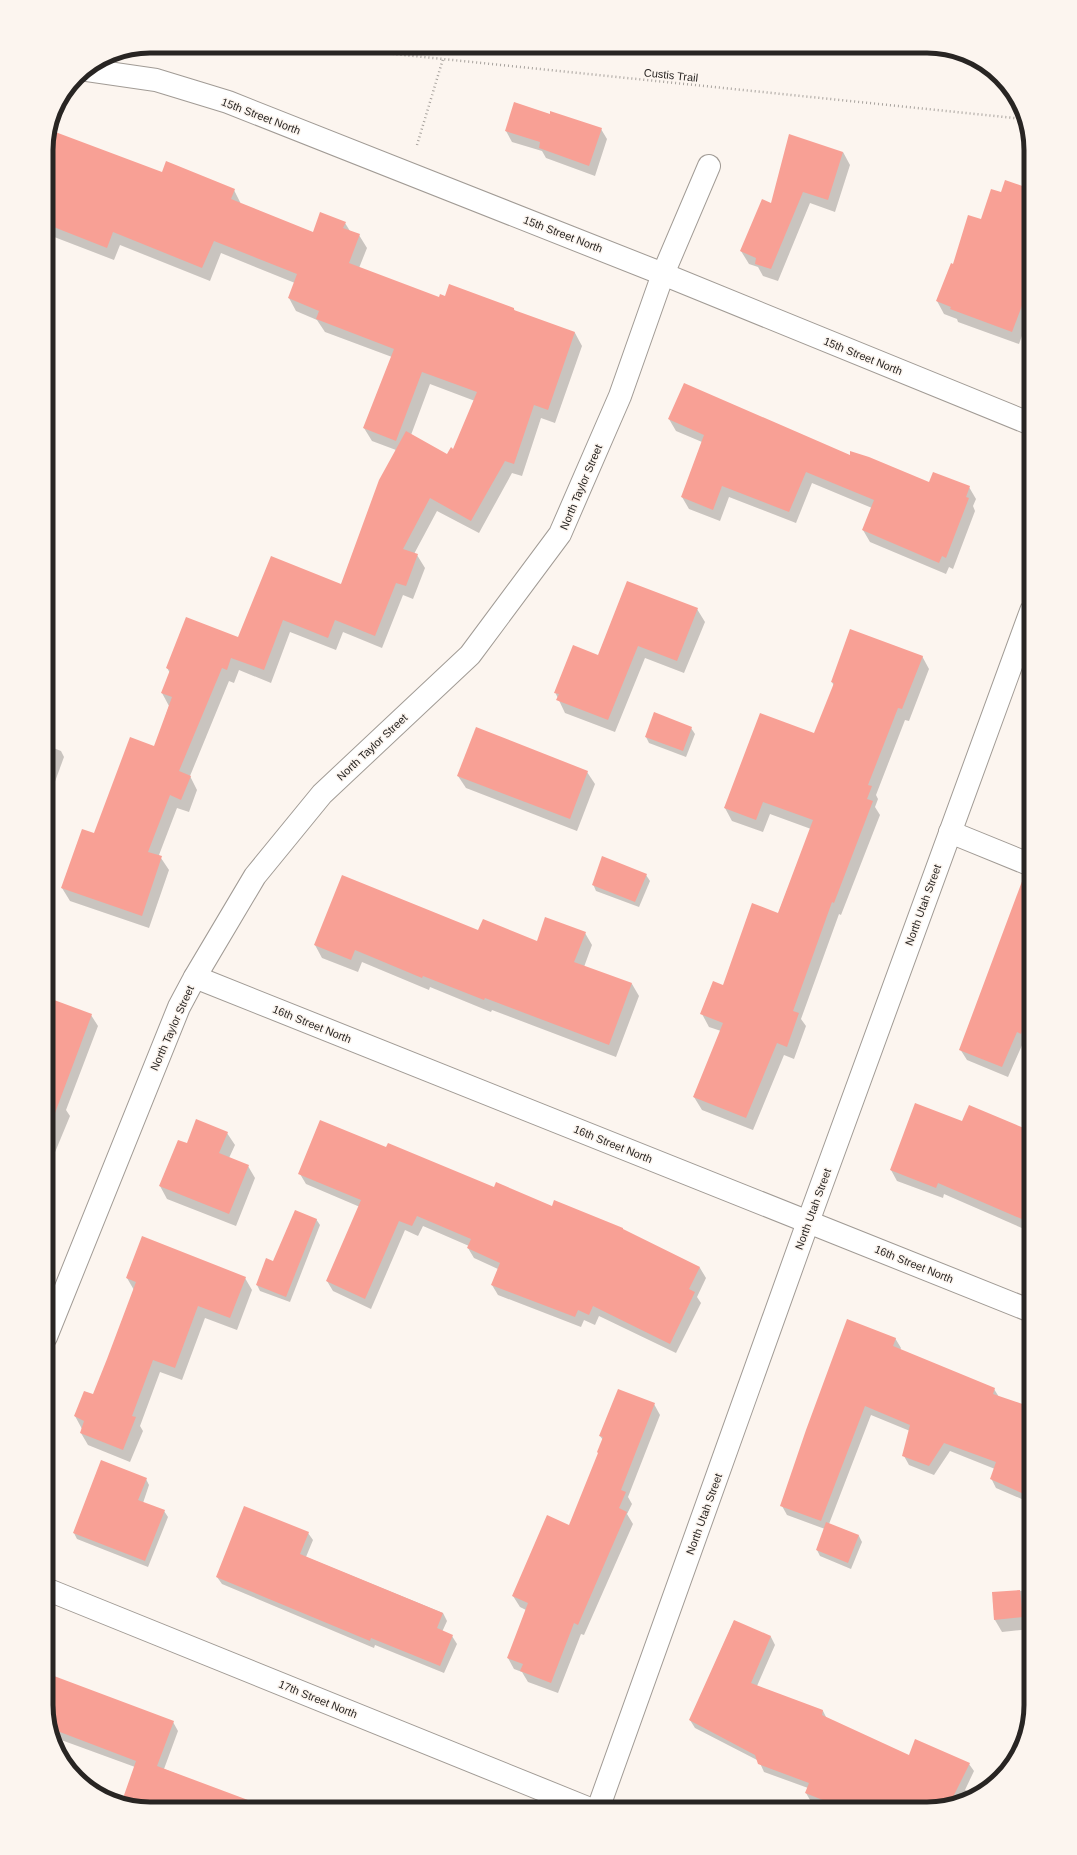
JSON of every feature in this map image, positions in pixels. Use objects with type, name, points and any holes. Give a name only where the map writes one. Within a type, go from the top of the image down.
[{"type":"street","name":"15th Street North","points":[[93,71],[156,80],[228,102],[663,274],[1024,421]]},
{"type":"street","name":"North Taylor Street","points":[[53,1320],[179,1007],[195,977],[255,876],[317,800],[470,655],[560,534],[620,396],[663,274],[709,166]]},
{"type":"street","name":"North Utah Street","points":[[601,1802],[808,1222],[1024,630]]},
{"type":"street","points":[[950,832],[1024,862]]},
{"type":"street","name":"16th Street North","points":[[195,977],[1024,1308]]},
{"type":"street","name":"17th Street North","points":[[53,1592],[573,1802]]},
{"type":"path","name":"Custis Trail","points":[[385,53],[1019,118]]},
{"type":"path","points":[[405,172],[416,147],[443,59]]},
{"type":"building","points":[[514,102],[550,114],[550,111],[602,128],[589,166],[539,148],[540,142],[505,131]]},
{"type":"building","points":[[55,132],[162,172],[166,161],[235,189],[231,199],[313,232],[320,212],[346,222],[343,228],[360,234],[349,263],[439,297],[440,294],[445,296],[449,284],[575,332],[548,410],[534,405],[514,464],[505,461],[471,521],[430,498],[403,549],[418,554],[406,586],[396,583],[375,636],[335,620],[328,638],[283,620],[264,670],[231,658],[227,670],[222,668],[179,771],[191,776],[181,800],[170,795],[148,852],[162,856],[142,916],[61,888],[82,829],[94,833],[130,737],[154,746],[172,697],[161,693],[170,670],[166,668],[186,617],[238,637],[271,556],[341,584],[379,480],[406,431],[447,454],[451,447],[453,449],[477,392],[422,372],[396,441],[363,428],[394,349],[316,319],[319,311],[288,298],[297,274],[214,241],[202,268],[113,232],[107,248],[53,227],[53,144]]},
{"type":"building","points":[[789,134],[843,152],[828,200],[803,192],[771,269],[755,264],[756,258],[740,251],[762,199],[771,203]]},
{"type":"building","points":[[1005,180],[1024,187],[1024,300],[1012,332],[950,309],[951,307],[936,301],[951,263],[953,264],[968,215],[981,219],[991,189],[1001,192]]},
{"type":"building","points":[[684,383],[850,455],[850,451],[869,457],[929,482],[933,472],[970,486],[966,497],[969,498],[946,558],[942,556],[939,563],[862,530],[874,500],[806,472],[789,512],[722,486],[713,510],[681,497],[704,435],[668,419]]},
{"type":"building","points":[[627,581],[698,608],[677,661],[638,646],[608,720],[556,700],[559,694],[554,693],[573,645],[598,655]]},
{"type":"building","points":[[850,629],[923,656],[902,709],[898,708],[868,785],[872,786],[867,799],[873,801],[834,903],[832,902],[793,1011],[799,1013],[787,1047],[777,1043],[746,1118],[693,1097],[723,1023],[700,1014],[713,981],[723,985],[752,903],[778,913],[813,820],[763,802],[756,820],[724,808],[760,713],[814,733],[834,683],[831,682]]},
{"type":"building","points":[[654,712],[692,727],[683,751],[645,737]]},
{"type":"building","points":[[476,727],[588,771],[570,819],[457,776]]},
{"type":"building","points":[[602,856],[647,874],[635,902],[592,885]]},
{"type":"building","points":[[342,875],[478,930],[483,919],[537,941],[545,917],[586,932],[574,962],[632,983],[609,1045],[485,998],[484,1000],[423,976],[422,978],[355,950],[351,960],[314,945]]},
{"type":"building","points":[[1024,876],[1024,1026],[1021,1034],[1017,1032],[1002,1067],[959,1050]]},
{"type":"building","points":[[53,1000],[92,1014],[53,1118]]},
{"type":"building","points":[[915,1103],[962,1121],[969,1105],[1024,1128],[1024,1220],[938,1183],[936,1188],[890,1170]]},
{"type":"building","points":[[196,1119],[228,1132],[219,1153],[249,1165],[229,1214],[159,1186],[178,1140],[187,1143]]},
{"type":"building","points":[[320,1120],[386,1147],[388,1143],[494,1187],[496,1182],[552,1206],[554,1200],[623,1228],[700,1267],[689,1289],[695,1292],[670,1344],[593,1306],[589,1315],[578,1310],[575,1317],[491,1285],[500,1263],[467,1248],[471,1239],[417,1216],[412,1226],[399,1221],[365,1299],[326,1281],[361,1200],[298,1174]]},
{"type":"building","points":[[295,1210],[317,1219],[286,1297],[256,1285],[266,1258],[273,1261]]},
{"type":"building","points":[[142,1236],[246,1277],[230,1318],[198,1306],[175,1368],[153,1360],[132,1416],[136,1417],[123,1450],[80,1433],[84,1421],[74,1416],[84,1391],[93,1394],[107,1359],[136,1282],[126,1278]]},
{"type":"building","points":[[847,1319],[896,1338],[893,1346],[995,1388],[993,1394],[1024,1405],[1024,1494],[990,1479],[996,1462],[944,1443],[929,1466],[902,1456],[910,1425],[865,1406],[821,1521],[780,1506]]},
{"type":"building","points":[[618,1389],[655,1403],[621,1490],[626,1492],[619,1508],[627,1512],[578,1625],[574,1623],[551,1683],[520,1671],[523,1664],[507,1658],[528,1603],[512,1596],[547,1515],[569,1525],[598,1453],[597,1452],[603,1437],[599,1436]]},
{"type":"building","points":[[101,1460],[147,1478],[138,1500],[165,1510],[145,1561],[73,1533]]},
{"type":"building","points":[[244,1506],[309,1532],[300,1554],[443,1613],[437,1628],[453,1635],[440,1666],[371,1638],[370,1641],[216,1577]]},
{"type":"building","points":[[826,1522],[859,1535],[848,1563],[816,1550]]},
{"type":"building","points":[[1020,1590],[1023,1617],[994,1620],[992,1592]]},
{"type":"building","points":[[734,1620],[771,1636],[751,1683],[823,1710],[822,1715],[909,1755],[915,1739],[970,1763],[952,1798],[933,1802],[828,1802],[805,1793],[809,1783],[758,1764],[755,1755],[689,1720]]},
{"type":"building","points":[[53,1676],[174,1721],[157,1766],[253,1802],[144,1802],[123,1798],[136,1761],[57,1731],[53,1705]]}]
